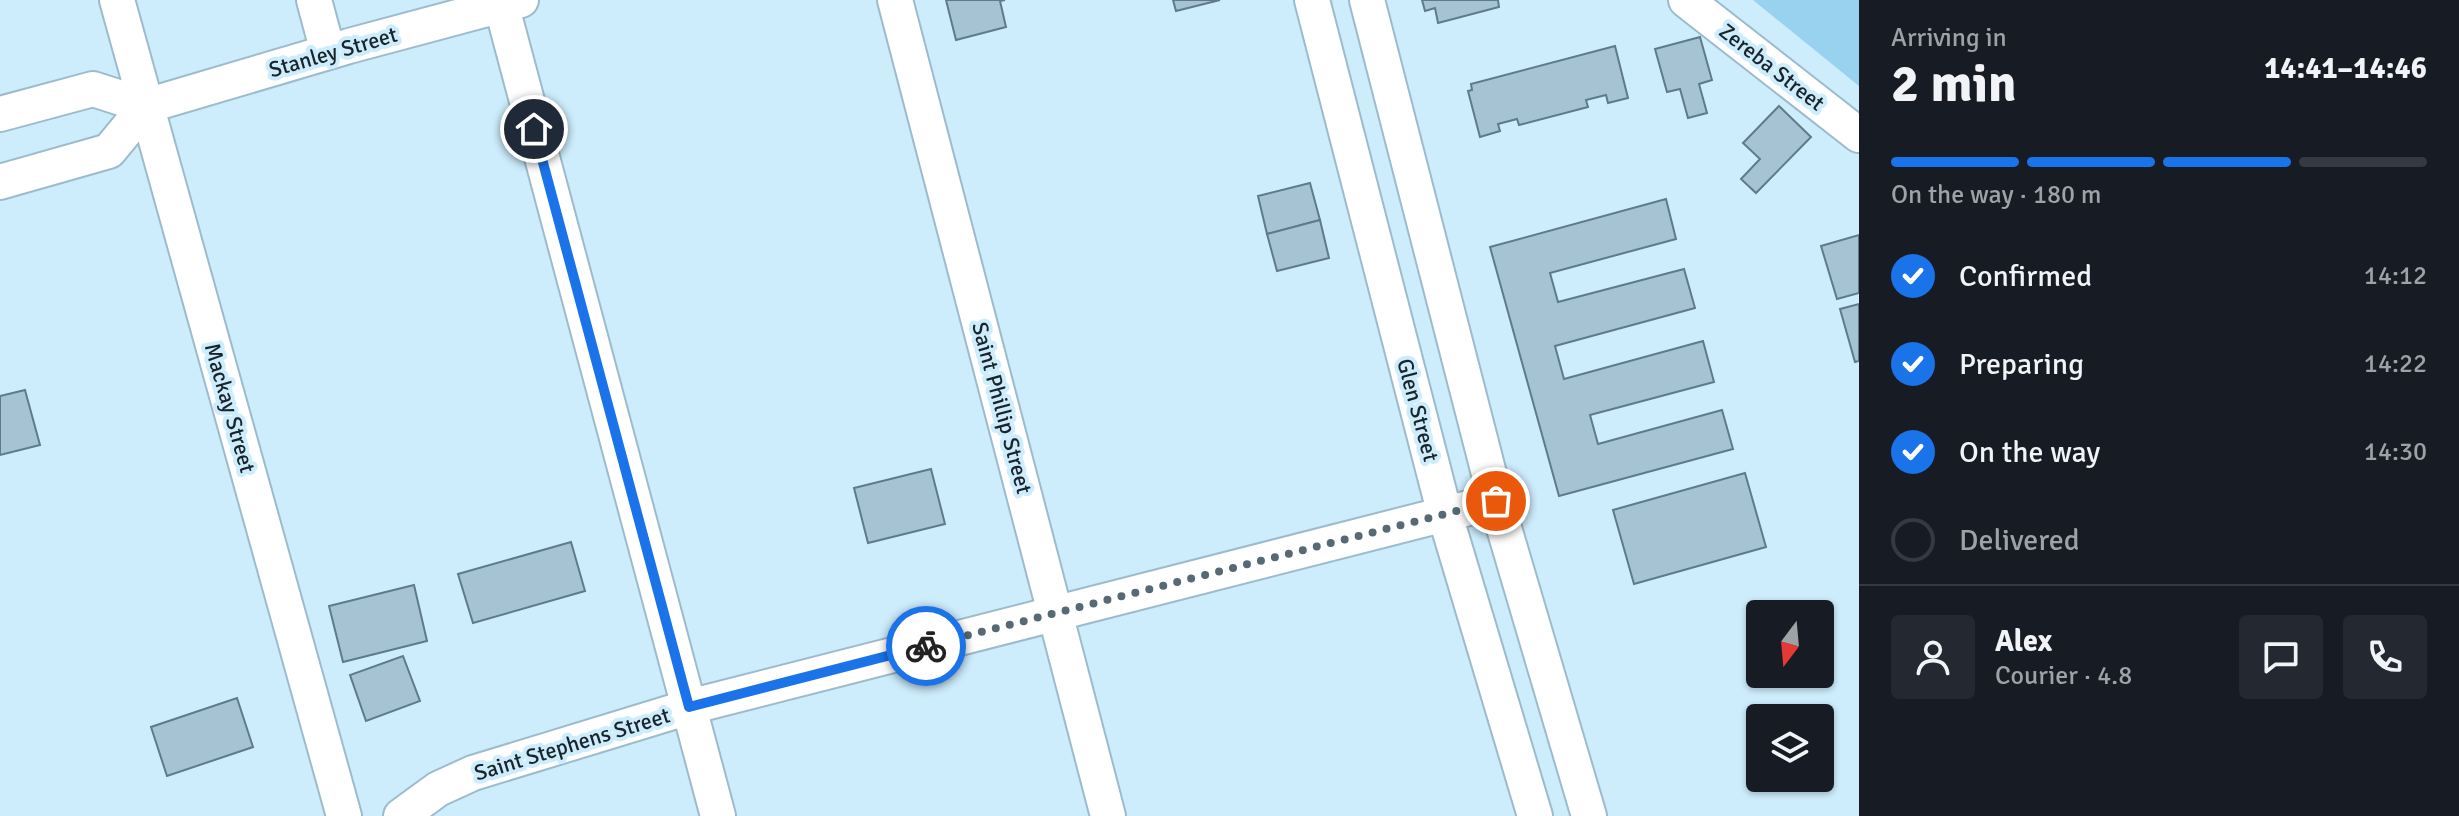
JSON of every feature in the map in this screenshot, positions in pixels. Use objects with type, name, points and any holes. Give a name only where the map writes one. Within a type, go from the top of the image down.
[{"type":"street","name":"Mackay Street","points":[[117,0],[344,816]]},
{"type":"street","points":[[314,0],[328,52]]},
{"type":"street","name":"Saint Phillip Street","points":[[895,0],[1108,816]]},
{"type":"street","name":"Glen Street","points":[[1312,0],[1445,515],[1535,816]]},
{"type":"street","points":[[1367,0],[1496,501],[1589,816]]},
{"type":"street","name":"Zereba Street","points":[[1686,0],[1859,135]]},
{"type":"street","name":"Stanley Street","points":[[146,106],[507,2]]},
{"type":"street","points":[[507,2],[718,816]]},
{"type":"street","points":[[0,114],[93,89],[146,106],[109,151],[0,182]]},
{"type":"street","name":"Saint Stephens Street","points":[[401,816],[438,789],[473,773],[689,707],[1496,501]]},
{"type":"shaded area","points":[[1753,0],[1859,0],[1859,86]]},
{"type":"building","points":[[946,0],[1005,0],[1000,1],[1006,27],[956,40]]},
{"type":"building","points":[[1173,0],[1220,0],[1176,11]]},
{"type":"building","points":[[1422,0],[1498,0],[1499,7],[1438,23],[1435,8],[1425,11]]},
{"type":"building","points":[[1700,37],[1712,80],[1699,84],[1707,113],[1688,118],[1680,89],[1667,92],[1655,49]]},
{"type":"building","points":[[1615,46],[1628,98],[1608,103],[1606,95],[1586,100],[1588,107],[1519,125],[1517,119],[1498,124],[1500,131],[1480,137],[1468,91],[1472,90],[1471,84]]},
{"type":"building","points":[[1779,106],[1811,137],[1756,193],[1741,179],[1760,159],[1743,143]]},
{"type":"building","points":[[1310,183],[1320,220],[1267,234],[1258,196]]},
{"type":"building","points":[[1666,199],[1676,239],[1550,273],[1558,302],[1684,269],[1695,308],[1555,346],[1564,379],[1703,341],[1714,382],[1590,415],[1598,444],[1722,410],[1733,449],[1559,496],[1490,247]]},
{"type":"building","points":[[1320,220],[1329,258],[1277,271],[1267,234]]},
{"type":"building","points":[[1859,235],[1859,293],[1837,299],[1821,246]]},
{"type":"building","points":[[1859,304],[1859,361],[1855,362],[1840,309]]},
{"type":"building","points":[[25,390],[40,445],[0,455],[0,396]]},
{"type":"building","points":[[931,469],[945,524],[868,543],[854,488]]},
{"type":"building","points":[[1745,473],[1766,547],[1634,584],[1613,510]]},
{"type":"building","points":[[571,542],[585,591],[473,623],[458,574]]},
{"type":"building","points":[[414,585],[427,641],[343,662],[329,606]]},
{"type":"building","points":[[403,656],[420,701],[366,721],[350,675]]},
{"type":"building","points":[[237,698],[253,747],[167,776],[151,727]]},
{"type":"way so far","points":[[926,646],[1496,501]]},
{"type":"route","points":[[534,129],[689,707],[926,646]]}]
